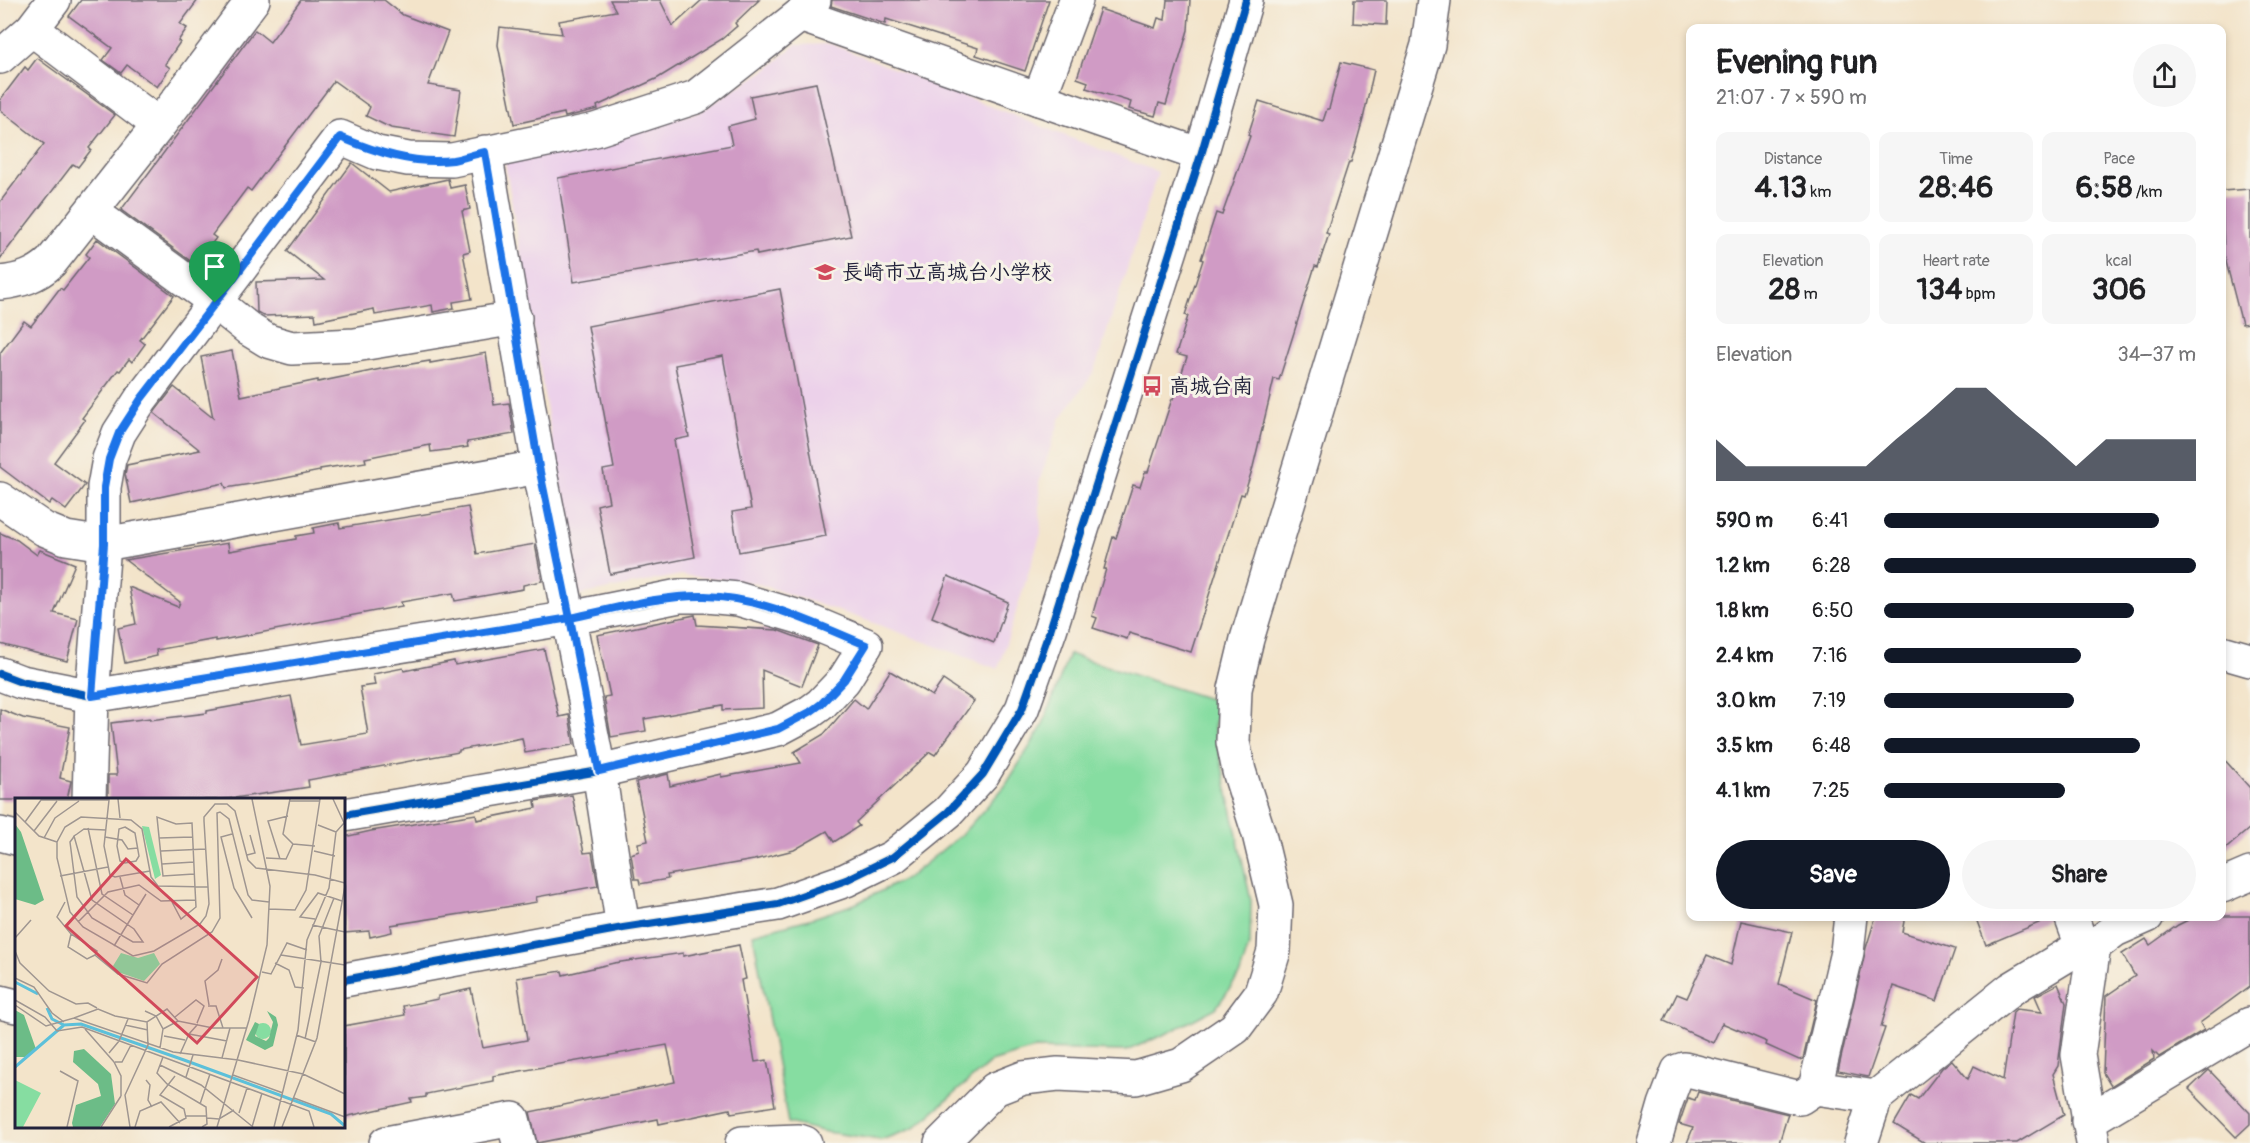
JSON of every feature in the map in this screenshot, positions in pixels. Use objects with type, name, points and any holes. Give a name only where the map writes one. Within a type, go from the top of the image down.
[{"type":"street","points":[[0,57],[32,29],[54,0]]},
{"type":"street","points":[[0,283],[16,282],[41,271],[51,262],[254,0]]},
{"type":"street","points":[[1039,99],[1076,0]]},
{"type":"street","points":[[345,980],[623,928],[778,904],[846,880],[893,857],[948,812],[983,774],[1022,709],[1050,630],[1201,156],[1246,0]]},
{"type":"street","points":[[941,1143],[995,1089],[1023,1078],[1058,1074],[1136,1078],[1181,1065],[1235,1028],[1261,993],[1274,951],[1276,905],[1233,741],[1235,689],[1247,639],[1428,45],[1434,0]]},
{"type":"street","points":[[89,798],[92,696],[104,544],[104,487],[109,459],[119,433],[141,399],[340,137],[377,153],[408,159],[452,160],[595,130],[696,97],[807,8],[1039,99],[1201,156]]},
{"type":"street","points":[[32,29],[159,125]]},
{"type":"street","points":[[485,152],[539,467],[599,771],[623,928]]},
{"type":"street","points":[[92,212],[250,330],[268,341],[292,348],[355,345],[515,318]]},
{"type":"street","points":[[0,499],[44,529],[66,538],[104,544],[539,467]]},
{"type":"street","points":[[0,674],[21,682],[92,696],[570,618],[679,596],[738,599],[799,617],[866,645],[844,680],[821,704],[778,729],[599,771],[345,815]]},
{"type":"street","points":[[2226,653],[2250,660]]},
{"type":"street","points":[[0,834],[15,837]]},
{"type":"street","points":[[2226,883],[2250,874]]},
{"type":"street","points":[[1815,1088],[1847,952],[1850,921]]},
{"type":"street","points":[[1861,1143],[1876,1098],[2011,989],[2094,931],[2129,921]]},
{"type":"street","points":[[2094,931],[2078,1055],[2091,1132],[2250,1024]]},
{"type":"street","points":[[0,1002],[15,1006]]},
{"type":"street","points":[[1654,1143],[1678,1071],[1684,1069],[1800,1098],[1815,1088],[1876,1098]]},
{"type":"street","points":[[387,1143],[513,1119],[519,1143]]},
{"type":"street","points":[[742,1143],[799,1141],[805,1143]]},
{"type":"shaded area","name":"長崎市立高城台小学校","points":[[831,44],[1158,172],[1094,372],[1060,419],[1039,482],[1041,533],[998,669],[756,583],[681,575],[578,595],[505,162],[699,112],[769,68],[795,45]]},
{"type":"green space","points":[[1069,654],[1219,702],[1214,728],[1251,901],[1250,942],[1240,974],[1216,1008],[1170,1032],[1126,1051],[1034,1049],[991,1062],[914,1128],[881,1140],[826,1132],[788,1123],[753,934],[855,904],[909,877],[963,833],[1005,786],[1042,727]]},
{"type":"building","points":[[81,0],[198,0],[180,24],[187,28],[165,64],[170,68],[157,87],[127,65],[121,73],[103,60],[112,48],[69,16]]},
{"type":"building","points":[[301,0],[384,0],[403,15],[448,32],[428,85],[461,90],[454,137],[391,128],[366,116],[370,107],[334,81],[251,191],[247,188],[212,235],[216,238],[196,265],[121,210],[255,30],[270,42]]},
{"type":"building","points":[[610,0],[660,0],[673,26],[702,0],[759,0],[735,23],[737,26],[722,39],[658,78],[597,106],[598,109],[565,117],[564,113],[514,124],[498,45],[500,27],[562,34],[559,21],[616,11]]},
{"type":"building","points":[[832,0],[1049,0],[1025,71],[976,55],[978,48],[886,19],[885,24],[831,6]]},
{"type":"building","points":[[1167,0],[1190,0],[1188,30],[1166,105],[1159,103],[1155,116],[1129,109],[1131,102],[1086,88],[1088,82],[1077,78],[1100,9],[1155,28],[1158,18],[1165,20]]},
{"type":"building","points":[[1354,0],[1387,0],[1386,25],[1353,23]]},
{"type":"building","points":[[37,58],[115,115],[89,148],[91,150],[78,167],[73,164],[0,259],[0,202],[44,144],[0,110],[0,100],[25,67],[28,70]]},
{"type":"building","points":[[1341,62],[1374,70],[1363,119],[1351,162],[1349,162],[1326,233],[1329,234],[1318,267],[1315,266],[1279,380],[1274,379],[1253,467],[1244,495],[1241,494],[1191,652],[1129,633],[1127,639],[1093,628],[1097,618],[1092,616],[1113,537],[1116,538],[1133,485],[1140,487],[1145,472],[1148,472],[1173,399],[1187,357],[1176,354],[1188,316],[1185,315],[1203,260],[1201,259],[1216,213],[1222,215],[1250,136],[1248,135],[1259,101],[1323,121],[1329,109]]},
{"type":"building","points":[[816,83],[851,236],[757,255],[756,251],[574,282],[558,178],[732,145],[728,126],[755,119],[750,96]]},
{"type":"building","points":[[352,163],[389,192],[448,179],[450,188],[465,185],[470,209],[462,211],[470,251],[463,253],[472,299],[453,302],[454,308],[433,312],[432,305],[375,315],[374,309],[316,321],[315,314],[264,316],[257,312],[256,282],[324,280],[287,251]]},
{"type":"building","points":[[2250,189],[2250,323],[2242,324],[2226,262],[2226,191]]},
{"type":"building","points":[[97,239],[174,296],[140,340],[145,344],[132,362],[129,359],[120,371],[118,370],[82,418],[85,420],[54,462],[85,485],[66,510],[52,500],[49,504],[0,467],[0,353],[24,321],[31,326],[60,288],[63,290],[89,257],[86,254]]},
{"type":"building","points":[[780,289],[826,536],[739,552],[732,512],[751,509],[723,356],[675,365],[689,437],[674,440],[695,557],[610,574],[597,505],[609,502],[603,470],[614,468],[588,326]]},
{"type":"building","points":[[232,351],[241,396],[318,380],[318,382],[381,369],[486,353],[494,405],[509,403],[514,434],[467,442],[468,447],[431,452],[430,445],[365,458],[366,462],[320,469],[320,471],[281,479],[226,488],[224,483],[131,503],[125,474],[127,465],[200,450],[154,413],[174,387],[213,418],[201,357]]},
{"type":"building","points":[[468,507],[477,554],[535,544],[542,581],[523,585],[523,589],[455,601],[453,593],[401,602],[402,606],[156,650],[157,656],[125,663],[118,628],[136,624],[129,587],[178,607],[180,602],[125,560],[228,543],[229,551],[296,539],[296,536],[314,533],[313,528],[339,523],[340,528]]},
{"type":"building","points":[[0,533],[17,540],[37,555],[40,550],[75,564],[54,613],[78,619],[67,661],[0,644]]},
{"type":"building","points":[[948,576],[1008,602],[994,643],[932,617]]},
{"type":"building","points":[[695,615],[697,625],[777,630],[818,645],[802,686],[762,670],[763,708],[723,710],[723,705],[644,719],[646,731],[611,737],[604,697],[610,696],[597,635]]},
{"type":"building","points":[[544,649],[559,717],[569,715],[574,744],[525,753],[522,738],[308,780],[309,787],[235,798],[108,798],[108,775],[117,775],[111,723],[207,713],[207,711],[291,696],[301,745],[368,734],[360,687],[375,685],[373,674],[403,668],[404,671],[454,661],[455,665]]},
{"type":"building","points":[[890,671],[932,696],[943,680],[974,701],[935,755],[930,752],[856,822],[859,826],[834,842],[827,831],[794,850],[754,860],[667,875],[668,879],[640,884],[639,879],[635,879],[631,854],[639,851],[638,843],[648,841],[636,782],[668,774],[670,786],[721,774],[721,777],[801,763],[794,752],[824,734],[854,699],[866,709]]},
{"type":"building","points":[[0,709],[23,718],[70,727],[60,778],[71,781],[67,798],[0,800]]},
{"type":"building","points":[[2226,761],[2250,788],[2250,828],[2226,849]]},
{"type":"building","points":[[572,795],[584,853],[592,852],[598,886],[536,897],[537,902],[391,925],[392,932],[370,937],[369,931],[345,933],[345,837],[476,814],[477,820],[536,808],[535,801]]},
{"type":"building","points":[[2226,916],[2250,916],[2250,986],[2200,1023],[2204,1030],[2159,1057],[2153,1051],[2154,1059],[2111,1086],[2103,1073],[2106,996],[2135,976],[2122,954],[2146,939],[2150,945],[2186,921],[2226,921]]},
{"type":"building","points":[[1741,921],[1792,932],[1779,984],[1817,1000],[1803,1059],[1799,1060],[1766,1045],[1767,1042],[1722,1023],[1713,1043],[1664,1021],[1677,994],[1687,998],[1707,955],[1731,965]]},
{"type":"building","points":[[1874,921],[1904,921],[1902,932],[1955,949],[1937,1001],[1893,986],[1881,1027],[1885,1028],[1868,1077],[1838,1071],[1866,948]]},
{"type":"building","points":[[1977,921],[2043,921],[1986,945]]},
{"type":"building","points":[[739,945],[746,979],[741,980],[755,1062],[767,1060],[775,1106],[731,1113],[730,1109],[659,1124],[658,1119],[537,1143],[530,1112],[675,1082],[667,1045],[493,1076],[493,1081],[426,1094],[426,1097],[411,1099],[412,1102],[345,1117],[345,1026],[405,1015],[403,1006],[471,989],[483,1048],[527,1040],[517,978],[562,971],[563,975],[614,963],[683,953],[683,956]]},
{"type":"building","points":[[2058,984],[2066,1003],[2058,1066],[2053,1074],[2064,1115],[2017,1143],[1925,1143],[1894,1124],[1911,1095],[1918,1099],[1942,1068],[1952,1060],[1968,1079],[1974,1066],[2003,1080],[2013,1012],[2016,1009],[2042,1012],[2035,996]]},
{"type":"building","points":[[2209,1070],[2250,1113],[2250,1124],[2236,1137],[2189,1089]]},
{"type":"building","points":[[1698,1092],[1788,1114],[1779,1143],[1687,1143],[1693,1128],[1679,1124],[1688,1098],[1695,1100]]},
{"type":"cycle path","points":[[345,980],[623,928],[778,904],[846,880],[893,857],[948,812],[983,774],[1022,709],[1050,630],[1201,155],[1246,0]]},
{"type":"cycle path","points":[[0,674],[21,682],[92,696],[570,618],[679,596],[738,599],[799,617],[866,645],[844,680],[821,704],[778,729],[599,771],[345,815]]},
{"type":"place","name":"長崎市立高城台小学校","points":[[825,272]]},
{"type":"place","name":"高城台南","points":[[1152,386]]},
{"type":"route","points":[[215,303],[141,399],[119,433],[109,459],[104,487],[104,544],[92,696],[570,618],[599,771],[778,729],[821,704],[844,680],[866,645],[799,617],[738,599],[706,596],[679,596],[570,618],[539,467],[485,152],[452,160],[408,159],[377,153],[340,137],[215,303]]}]
